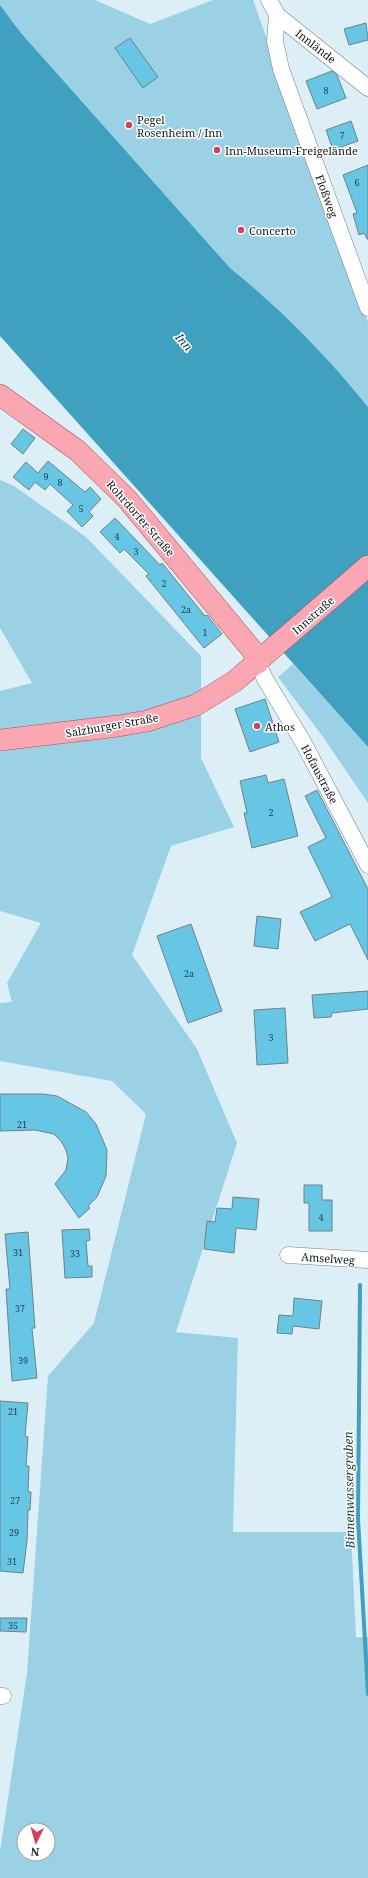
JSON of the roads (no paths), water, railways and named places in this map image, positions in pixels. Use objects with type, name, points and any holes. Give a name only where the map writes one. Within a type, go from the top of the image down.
[{"type":"main road","name":"Rohrdorfer Straße","points":[[0,395],[78,451],[127,499],[252,650],[258,663]]},
{"type":"main road","name":"Innstraße","points":[[258,663],[368,566]]},
{"type":"main road","name":"Salzburger Straße","points":[[0,740],[118,726],[174,714],[217,694],[258,663]]},
{"type":"street","name":"Innlände","points":[[270,0],[277,15],[368,88]]},
{"type":"street","name":"Floßweg","points":[[277,15],[275,41],[281,69],[368,308]]},
{"type":"street","name":"Hofaustraße","points":[[258,663],[264,679],[303,742],[368,864]]},
{"type":"street","name":"Amselweg","points":[[288,1255],[368,1260]]},
{"type":"water","name":"Inn","points":[[0,5],[21,33],[230,268],[267,300],[320,351],[368,407],[368,747],[0,336]]},
{"type":"waterway","name":"Binnenwassergraben","points":[[360,1285],[358,1519],[368,1694]]},
{"type":"place","name":"Pegel Rosenheim / Inn","points":[[129,125]]},
{"type":"place","name":"Inn-Museum-Freigelände","points":[[217,150]]},
{"type":"place","name":"Concerto","points":[[241,230]]},
{"type":"place","name":"Athos","points":[[257,726]]}]
